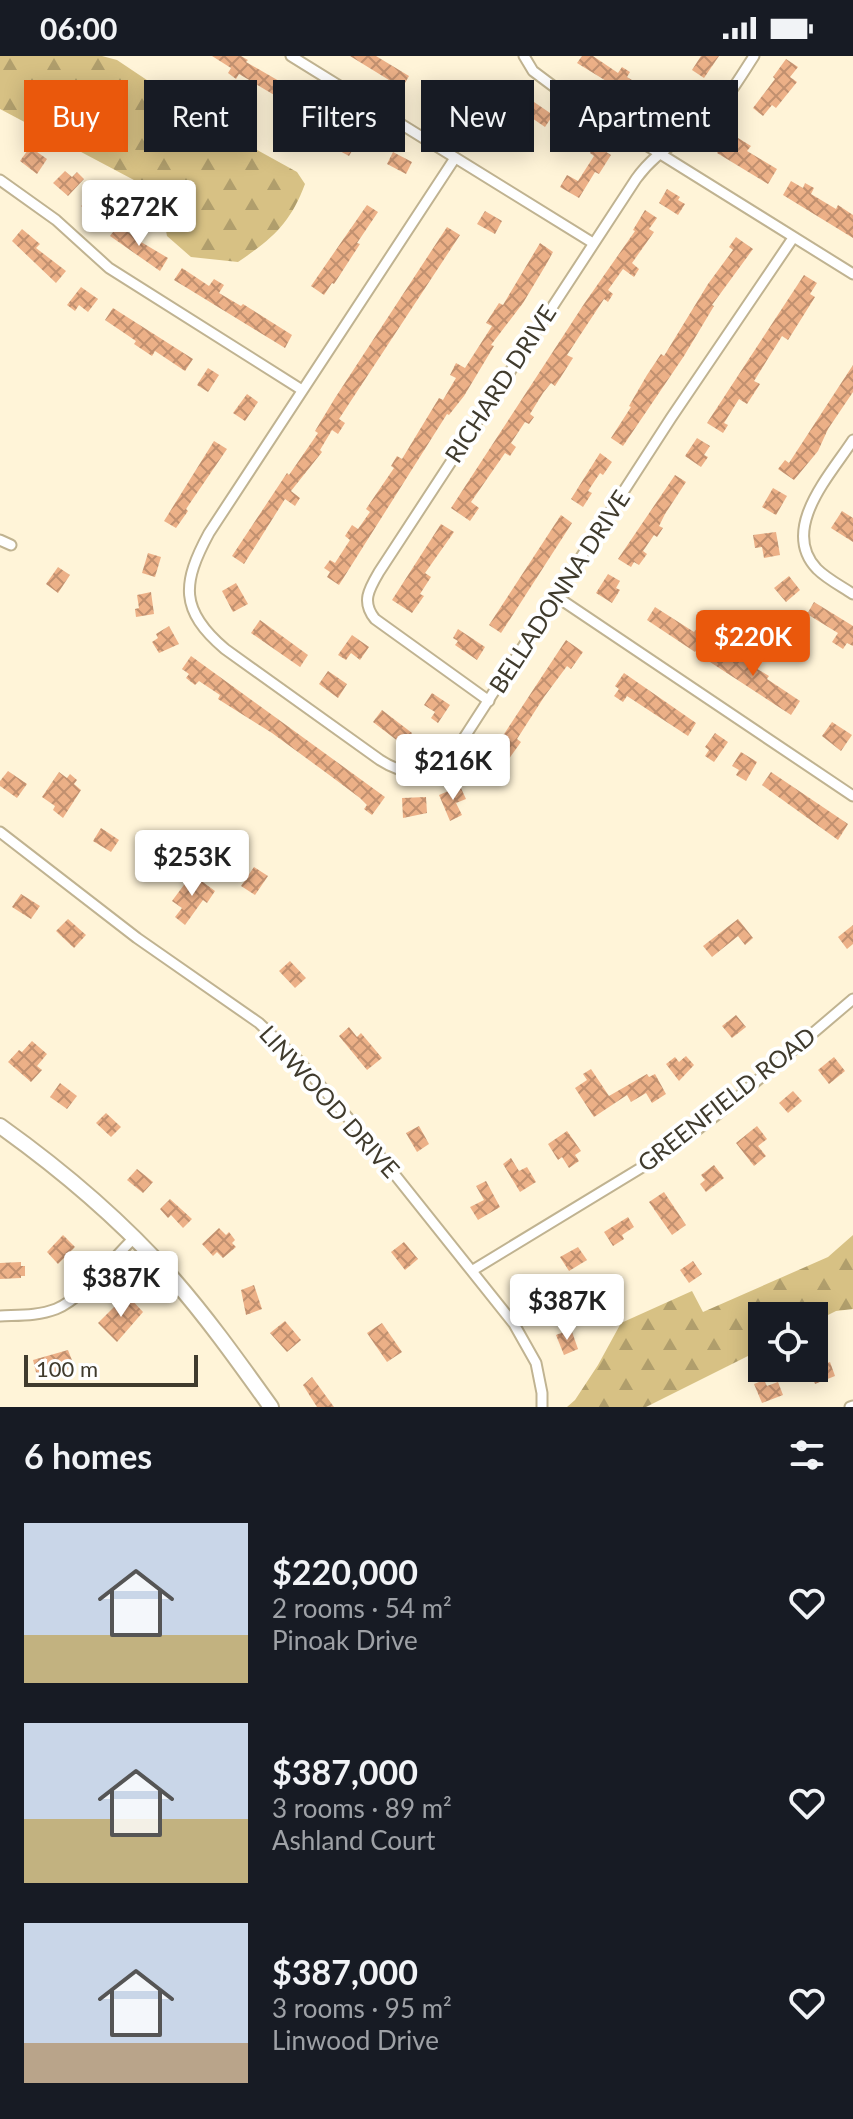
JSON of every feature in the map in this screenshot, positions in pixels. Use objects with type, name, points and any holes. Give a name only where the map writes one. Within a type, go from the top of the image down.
[{"type":"street","points":[[291,56],[593,243]]},
{"type":"street","points":[[524,56],[540,77],[853,274]]},
{"type":"street","name":"RICHARD DRIVE","points":[[489,701],[375,619],[367,605],[367,593],[636,179],[658,153],[719,107],[754,56]]},
{"type":"street","name":"BELLADONNA DRIVE","points":[[455,158],[199,551],[188,588],[195,616],[225,649],[380,760],[406,772],[435,768],[450,757],[671,418],[793,238]]},
{"type":"street","points":[[0,180],[56,220],[109,268],[302,390]]},
{"type":"street","points":[[853,440],[812,503],[803,536],[805,548],[815,567],[853,594]]},
{"type":"street","points":[[0,540],[11,545]]},
{"type":"street","points":[[557,597],[853,796]]},
{"type":"street","name":"LINWOOD DRIVE","points":[[0,832],[128,931],[235,1005],[276,1038],[350,1119],[514,1324],[531,1351],[540,1378],[542,1407]]},
{"type":"street","name":"GREENFIELD ROAD","points":[[473,1270],[672,1149],[853,999]]},
{"type":"street","points":[[0,1126],[75,1183],[134,1238],[196,1306],[271,1407]]},
{"type":"street","points":[[0,1316],[42,1313],[61,1307],[134,1238]]},
{"type":"green space","points":[[0,56],[102,56],[117,60],[147,80],[144,80],[144,152],[257,150],[297,172],[305,184],[293,210],[279,229],[238,262],[191,257],[167,236],[162,210],[149,188],[81,152],[128,152],[128,80],[24,80],[24,122],[0,109]]},
{"type":"green space","points":[[853,1235],[853,1309],[828,1315],[828,1302],[748,1302],[748,1356],[646,1407],[567,1407],[598,1365],[621,1323],[692,1291],[703,1312],[828,1257]]},
{"type":"building","points":[[212,56],[241,56],[248,60],[246,62],[277,80],[273,80],[273,94],[257,85],[257,80],[249,80],[239,74],[236,79],[228,73],[231,68]]},
{"type":"building","points":[[350,56],[376,56],[409,76],[405,83],[405,80],[389,80]]},
{"type":"building","points":[[582,56],[593,56],[618,73],[622,67],[630,72],[627,77],[632,80],[605,80],[577,63]]},
{"type":"building","points":[[701,56],[719,56],[704,78],[692,70]]},
{"type":"building","points":[[786,59],[798,67],[790,77],[797,82],[776,108],[772,105],[763,116],[753,108]]},
{"type":"building","points":[[534,102],[550,113],[545,127],[534,119]]},
{"type":"building","points":[[738,138],[751,146],[747,151],[777,169],[768,184],[717,153],[738,152]]},
{"type":"building","points":[[26,152],[37,152],[47,159],[37,174],[20,161]]},
{"type":"building","points":[[393,152],[412,162],[406,174],[387,164]]},
{"type":"building","points":[[606,152],[611,155],[599,174],[595,172],[579,198],[560,187],[567,175],[578,181],[594,156],[590,153]]},
{"type":"building","points":[[65,171],[72,177],[77,172],[84,179],[68,196],[53,183]]},
{"type":"building","points":[[791,181],[803,188],[805,183],[814,188],[811,194],[853,215],[853,238],[783,195]]},
{"type":"building","points":[[100,188],[108,197],[100,205],[107,215],[98,224],[81,206]]},
{"type":"building","points":[[667,189],[685,204],[678,215],[659,203]]},
{"type":"building","points":[[367,205],[378,212],[324,295],[311,286]]},
{"type":"building","points":[[645,210],[657,218],[649,229],[654,232],[632,263],[639,269],[634,277],[623,269],[608,290],[613,294],[608,302],[604,299],[567,355],[573,358],[555,386],[551,383],[543,393],[530,414],[534,417],[529,424],[525,422],[511,443],[516,447],[510,456],[505,453],[471,502],[479,508],[470,521],[451,508],[635,231]]},
{"type":"building","points":[[485,211],[502,221],[495,234],[477,224]]},
{"type":"building","points":[[119,224],[136,239],[168,258],[160,271],[110,236]]},
{"type":"building","points":[[447,227],[460,235],[339,419],[345,423],[338,434],[332,430],[320,450],[322,452],[291,491],[300,498],[295,506],[285,499],[244,564],[232,556],[287,473],[289,475],[318,433],[315,431],[335,398]]},
{"type":"building","points":[[22,229],[40,244],[36,248],[66,271],[56,283],[12,241]]},
{"type":"building","points":[[736,237],[753,249],[712,305],[684,356],[623,446],[611,438],[647,375],[661,354],[664,356],[708,284],[733,250],[729,247]]},
{"type":"building","points":[[540,243],[553,252],[547,263],[523,303],[491,345],[494,346],[464,396],[447,414],[339,585],[327,577],[330,572],[324,568],[330,560],[335,563],[350,540],[345,536],[352,525],[358,529],[370,512],[366,509],[394,468],[391,466],[397,456],[402,459],[439,398],[443,400],[456,378],[450,375],[456,363],[465,368],[492,326],[486,323],[499,303],[503,305]]},
{"type":"building","points":[[182,268],[209,286],[214,279],[224,285],[219,293],[241,306],[243,304],[292,335],[285,348],[174,280]]},
{"type":"building","points":[[804,275],[817,283],[810,294],[815,297],[788,340],[782,336],[754,381],[760,384],[747,404],[739,399],[724,423],[728,425],[723,433],[707,423]]},
{"type":"building","points":[[81,287],[98,299],[88,312],[79,305],[75,311],[67,305]]},
{"type":"building","points":[[113,308],[193,359],[185,371],[155,351],[152,356],[105,320]]},
{"type":"building","points":[[853,365],[853,392],[828,429],[818,451],[794,480],[778,469],[785,460],[789,463]]},
{"type":"building","points":[[208,368],[219,375],[208,392],[197,385]]},
{"type":"building","points":[[247,394],[258,402],[245,421],[233,413]]},
{"type":"building","points":[[697,438],[710,446],[704,455],[708,457],[701,467],[685,456]]},
{"type":"building","points":[[214,441],[227,449],[176,528],[164,521]]},
{"type":"building","points":[[600,453],[612,462],[588,491],[592,493],[583,507],[571,499]]},
{"type":"building","points":[[675,475],[686,482],[659,526],[663,528],[643,551],[647,554],[639,565],[634,562],[631,567],[618,559]]},
{"type":"building","points":[[773,488],[787,496],[776,515],[762,507]]},
{"type":"building","points":[[842,511],[853,518],[853,542],[831,528]]},
{"type":"building","points":[[561,515],[572,523],[501,633],[489,625]]},
{"type":"building","points":[[441,524],[454,532],[425,573],[431,577],[420,594],[424,596],[412,613],[392,600]]},
{"type":"building","points":[[776,532],[780,555],[764,558],[762,547],[755,548],[753,535]]},
{"type":"building","points":[[148,553],[161,557],[155,577],[142,573]]},
{"type":"building","points":[[58,567],[70,575],[58,593],[46,584]]},
{"type":"building","points":[[608,574],[620,581],[616,588],[620,590],[612,603],[596,593]]},
{"type":"building","points":[[789,576],[800,590],[786,602],[774,588]]},
{"type":"building","points":[[236,583],[248,604],[233,612],[222,591]]},
{"type":"building","points":[[151,592],[154,614],[136,617],[135,609],[139,608],[137,595]]},
{"type":"building","points":[[814,602],[853,626],[853,646],[847,643],[843,649],[832,642],[838,633],[807,614]]},
{"type":"building","points":[[655,607],[694,632],[698,627],[708,634],[695,652],[647,620]]},
{"type":"building","points":[[260,620],[308,655],[300,667],[251,633]]},
{"type":"building","points":[[169,626],[179,644],[159,653],[152,642],[158,638],[156,634]]},
{"type":"building","points":[[458,629],[485,647],[477,660],[455,645],[458,641],[453,638]]},
{"type":"building","points":[[352,635],[369,647],[360,660],[351,653],[346,660],[338,655]]},
{"type":"building","points":[[566,640],[583,652],[571,669],[567,666],[544,697],[517,739],[521,742],[508,760],[504,757],[489,782],[477,775]]},
{"type":"building","points":[[725,640],[741,652],[737,657],[769,676],[767,679],[800,701],[791,715],[710,662]]},
{"type":"building","points":[[191,656],[385,797],[372,815],[364,809],[367,805],[360,798],[332,777],[272,733],[218,699],[220,695],[199,681],[195,685],[186,678],[189,674],[182,669]]},
{"type":"building","points":[[328,671],[347,684],[338,698],[319,684]]},
{"type":"building","points":[[624,673],[696,723],[688,736],[627,696],[623,702],[614,696],[619,689],[615,686]]},
{"type":"building","points":[[432,693],[450,705],[438,723],[431,718],[435,712],[424,705]]},
{"type":"building","points":[[382,710],[412,733],[403,745],[373,722]]},
{"type":"building","points":[[832,722],[852,735],[841,751],[822,736]]},
{"type":"building","points":[[715,733],[728,742],[714,762],[705,756],[709,750],[705,747]]},
{"type":"building","points":[[741,752],[757,762],[746,781],[736,775],[739,770],[732,766]]},
{"type":"building","points":[[8,771],[27,784],[17,798],[0,786]]},
{"type":"building","points":[[59,772],[67,778],[70,774],[81,790],[63,818],[53,810],[55,806],[42,797]]},
{"type":"building","points":[[771,772],[848,824],[838,840],[762,785]]},
{"type":"building","points":[[460,786],[466,799],[456,803],[462,815],[450,821],[439,795]]},
{"type":"building","points":[[426,797],[427,813],[403,818],[402,798]]},
{"type":"building","points":[[101,828],[119,840],[111,852],[93,841]]},
{"type":"building","points":[[165,844],[179,856],[172,864],[156,855]]},
{"type":"building","points":[[254,867],[268,876],[255,895],[241,886]]},
{"type":"building","points":[[192,874],[215,891],[207,903],[203,900],[185,925],[175,917],[182,908],[172,901]]},
{"type":"building","points":[[21,894],[40,906],[31,919],[12,907]]},
{"type":"building","points":[[68,919],[86,935],[74,948],[56,931]]},
{"type":"building","points":[[738,919],[753,938],[745,945],[738,936],[712,957],[703,946]]},
{"type":"building","points":[[853,925],[853,944],[847,949],[838,937]]},
{"type":"building","points":[[290,961],[306,978],[295,988],[279,971]]},
{"type":"building","points":[[736,1015],[746,1027],[732,1038],[722,1026]]},
{"type":"building","points":[[349,1027],[357,1037],[361,1033],[382,1058],[367,1070],[339,1036]]},
{"type":"building","points":[[32,1041],[47,1054],[37,1066],[42,1070],[31,1082],[8,1062]]},
{"type":"building","points":[[686,1056],[694,1065],[679,1081],[666,1064],[675,1057],[679,1062]]},
{"type":"building","points":[[834,1057],[845,1071],[829,1084],[818,1070]]},
{"type":"building","points":[[591,1069],[609,1096],[647,1074],[649,1077],[655,1074],[666,1094],[652,1103],[646,1093],[631,1102],[627,1095],[594,1117],[575,1088],[587,1080],[583,1074]]},
{"type":"building","points":[[60,1083],[77,1096],[67,1109],[50,1097]]},
{"type":"building","points":[[793,1091],[802,1101],[788,1113],[779,1103]]},
{"type":"building","points":[[106,1113],[121,1127],[111,1137],[96,1123]]},
{"type":"building","points":[[419,1126],[429,1144],[417,1152],[406,1133]]},
{"type":"building","points":[[757,1126],[767,1139],[758,1146],[766,1156],[754,1166],[736,1143]]},
{"type":"building","points":[[567,1131],[581,1151],[575,1155],[579,1161],[569,1168],[562,1157],[558,1160],[548,1144]]},
{"type":"building","points":[[511,1158],[519,1171],[527,1167],[536,1182],[520,1192],[503,1164]]},
{"type":"building","points":[[714,1165],[724,1178],[706,1192],[700,1184],[705,1180],[701,1175]]},
{"type":"building","points":[[137,1169],[153,1182],[143,1193],[127,1180]]},
{"type":"building","points":[[486,1181],[500,1207],[478,1220],[470,1207],[484,1200],[476,1186]]},
{"type":"building","points":[[664,1192],[686,1225],[672,1235],[649,1202]]},
{"type":"building","points":[[170,1199],[192,1219],[183,1228],[160,1209]]},
{"type":"building","points":[[628,1217],[634,1227],[613,1246],[604,1232]]},
{"type":"building","points":[[219,1228],[226,1235],[229,1232],[236,1247],[223,1258],[217,1252],[213,1256],[202,1244]]},
{"type":"building","points":[[63,1235],[75,1247],[58,1264],[47,1252]]},
{"type":"building","points":[[404,1242],[418,1259],[405,1270],[391,1252]]},
{"type":"building","points":[[578,1247],[587,1260],[569,1271],[560,1257]]},
{"type":"building","points":[[693,1261],[702,1274],[689,1283],[680,1270]]},
{"type":"building","points":[[21,1262],[21,1266],[25,1266],[25,1276],[0,1279],[0,1263]]},
{"type":"building","points":[[254,1285],[262,1309],[246,1315],[241,1290]]},
{"type":"building","points":[[130,1298],[143,1312],[117,1342],[98,1323],[119,1302],[123,1305]]},
{"type":"building","points":[[285,1321],[301,1340],[287,1352],[270,1333]]},
{"type":"building","points":[[382,1323],[402,1352],[387,1362],[367,1333]]},
{"type":"building","points":[[571,1329],[578,1349],[564,1355],[556,1335]]},
{"type":"building","points":[[68,1350],[75,1368],[37,1376],[33,1360]]},
{"type":"building","points":[[828,1363],[835,1376],[828,1379]]},
{"type":"building","points":[[312,1377],[334,1407],[317,1407],[303,1385]]},
{"type":"building","points":[[765,1382],[767,1386],[778,1382],[783,1395],[762,1403],[754,1384]]}]
